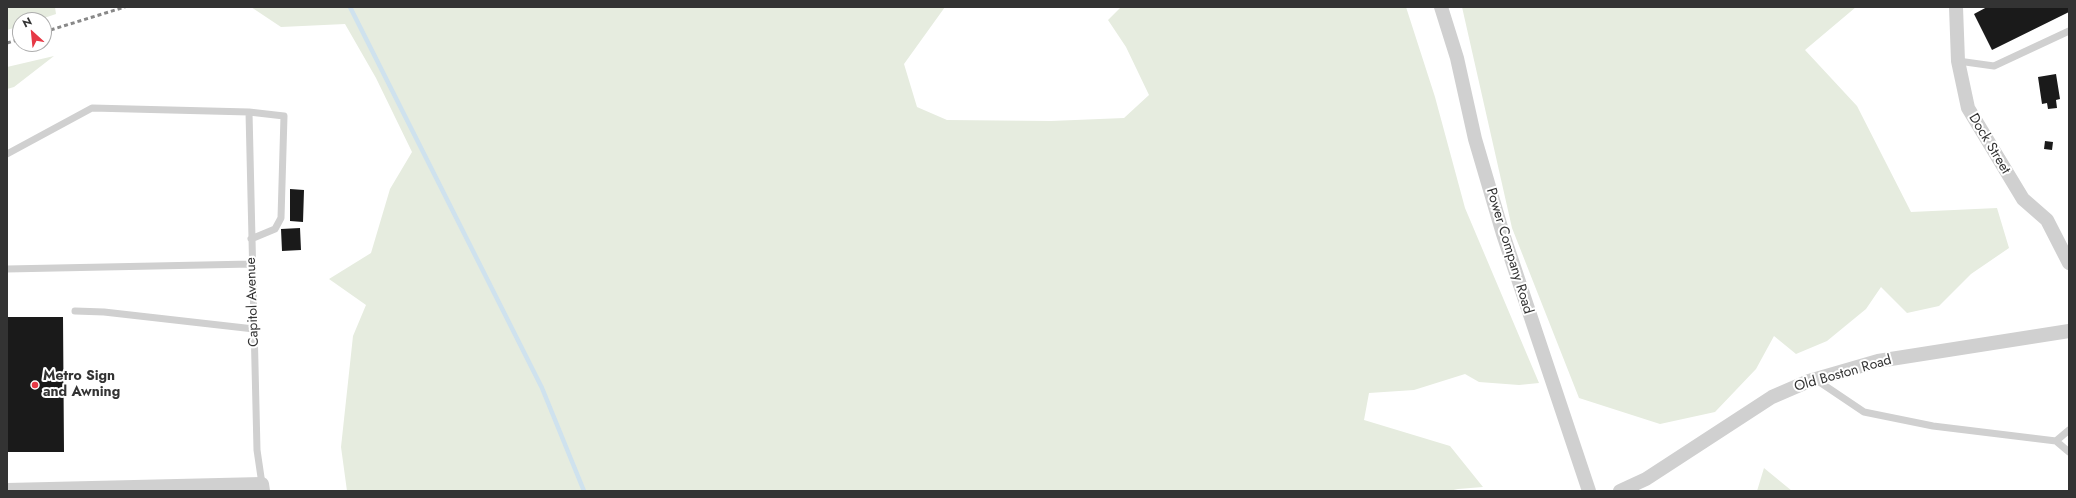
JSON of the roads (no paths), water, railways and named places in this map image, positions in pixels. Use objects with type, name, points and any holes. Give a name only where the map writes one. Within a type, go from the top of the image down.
[{"type":"street","name":"Power Company Road","points":[[1441,7],[1457,58],[1475,139],[1503,234],[1589,491]]},
{"type":"street","name":"Dock Street","points":[[1957,8],[1958,62],[1968,108],[2023,199],[2048,220],[2069,263]]},
{"type":"street","name":"Old Boston Road","points":[[1620,491],[1646,479],[1772,397],[1815,379],[1878,361],[2069,331]]},
{"type":"street","points":[[7,490],[262,487]]},
{"type":"lane","points":[[1958,62],[1994,66],[2069,31]]},
{"type":"lane","points":[[7,154],[92,108],[249,112],[284,116],[281,218],[275,229],[251,238]]},
{"type":"lane","name":"Capitol Avenue","points":[[249,112],[251,238],[258,450],[262,487]]},
{"type":"lane","points":[[7,269],[252,264]]},
{"type":"lane","points":[[75,311],[104,312],[254,329]]},
{"type":"lane","points":[[1815,379],[1864,412],[1933,426],[2056,441],[2069,452]]},
{"type":"lane","points":[[2056,441],[2069,430]]},
{"type":"waterway","points":[[350,7],[542,388],[584,491]]},
{"type":"railway","points":[[52,30],[125,7]]},
{"type":"railway","points":[[7,43],[12,41]]},
{"type":"place","name":"Metro Sign and Awning","points":[[35,385]]}]
